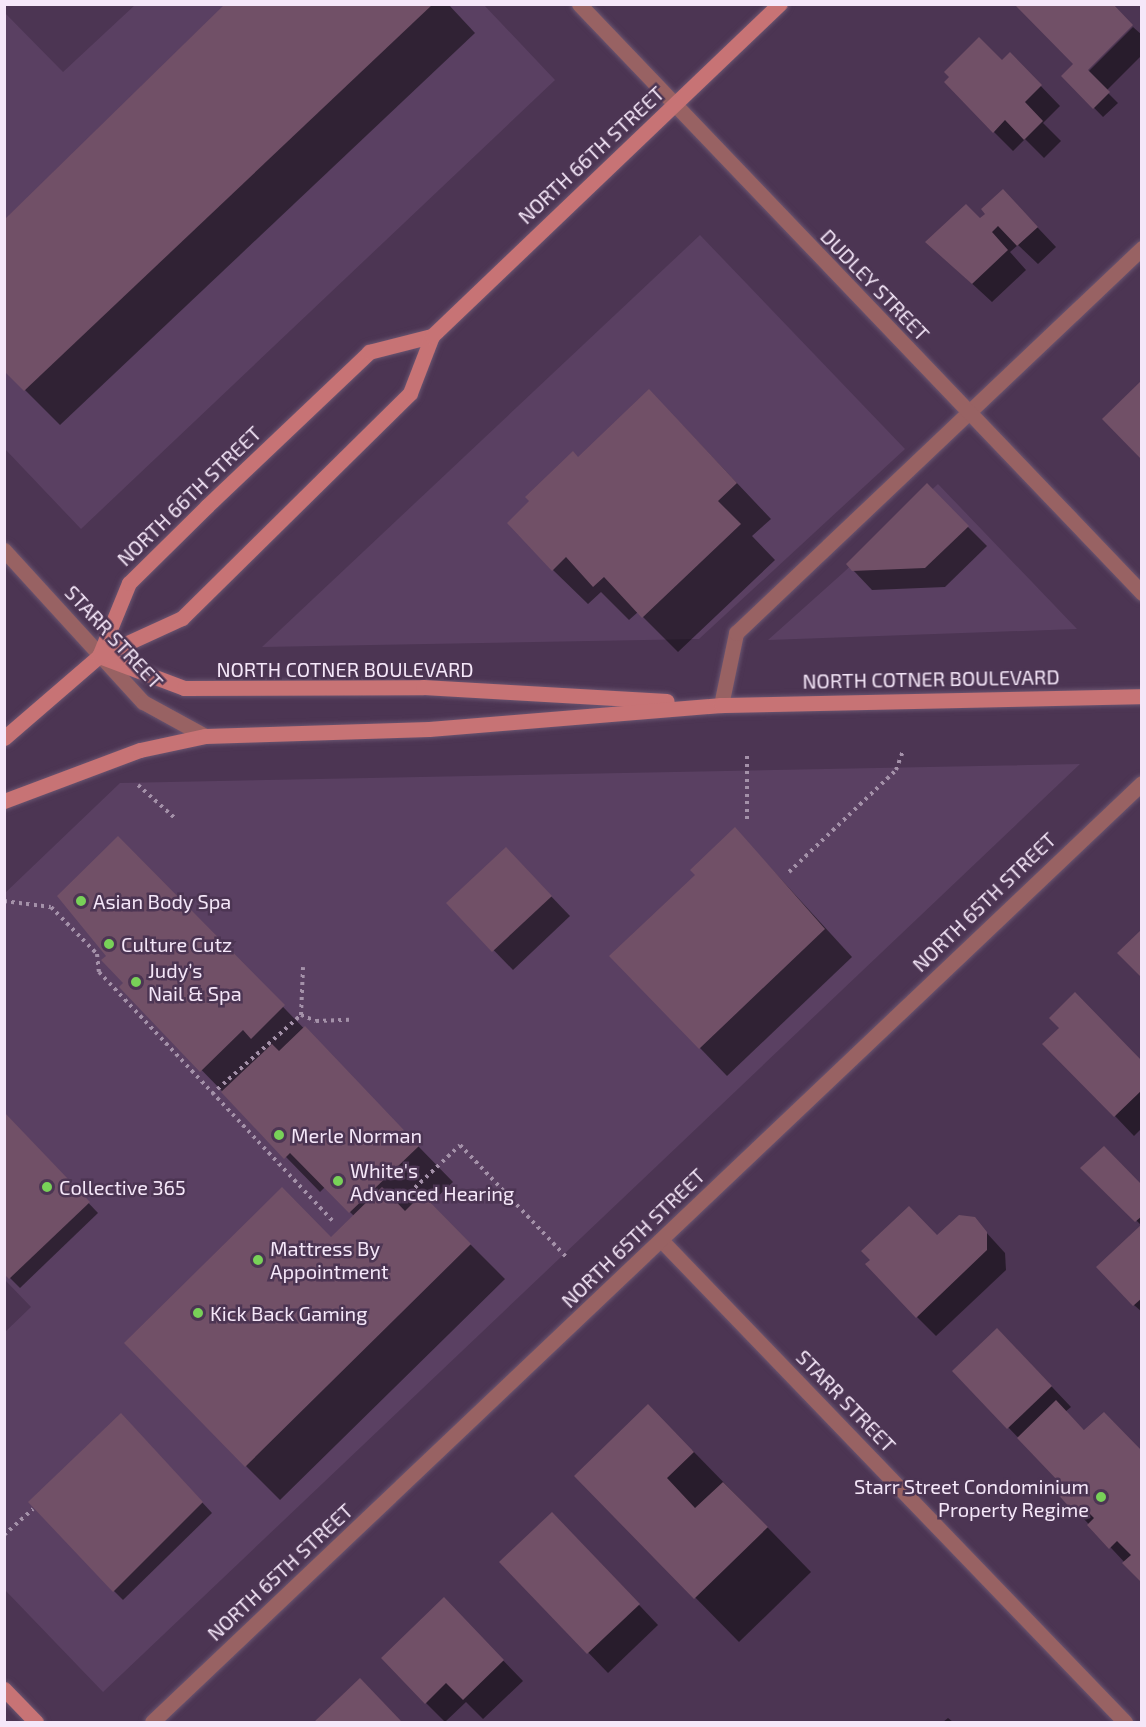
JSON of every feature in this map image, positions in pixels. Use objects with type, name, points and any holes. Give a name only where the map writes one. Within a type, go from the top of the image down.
[{"type":"main road","name":"NORTH 66TH STREET","points":[[99,656],[182,618],[410,393],[432,336],[780,4]]},
{"type":"main road","name":"NORTH 66TH STREET","points":[[99,656],[129,583],[207,506],[369,352],[432,336]]},
{"type":"main road","name":"NORTH COTNER BOULEVARD","points":[[99,656],[184,688],[423,687],[721,705]]},
{"type":"main road","points":[[4,738],[99,656]]},
{"type":"main road","name":"NORTH COTNER BOULEVARD","points":[[4,801],[140,750],[206,736],[429,729],[721,705],[1142,696]]},
{"type":"main road","points":[[4,1689],[36,1722]]},
{"type":"street","name":"DUDLEY STREET","points":[[579,4],[674,106],[1142,593]]},
{"type":"street","points":[[721,705],[736,633],[1142,248]]},
{"type":"street","name":"STARR STREET","points":[[4,550],[143,702],[206,736]]},
{"type":"street","name":"NORTH 65TH STREET","points":[[152,1722],[1142,783]]},
{"type":"street","name":"STARR STREET","points":[[662,1240],[1125,1722]]},
{"type":"path","points":[[789,872],[896,770],[903,751]]},
{"type":"path","points":[[747,755],[747,819]]},
{"type":"path","points":[[132,781],[177,820]]},
{"type":"path","points":[[4,901],[51,907],[97,954],[99,972],[334,1222]]},
{"type":"path","points":[[212,1094],[301,1015],[303,967]]},
{"type":"path","points":[[301,1015],[316,1020],[349,1020]]},
{"type":"path","points":[[404,1198],[460,1145],[568,1259]]},
{"type":"path","points":[[4,1535],[33,1509]]},
{"type":"shaded area","points":[[135,5],[484,5],[555,80],[81,529],[5,449],[4,12],[63,72]]},
{"type":"shaded area","points":[[700,235],[905,449],[699,639],[262,647]]},
{"type":"shaded area","points":[[938,484],[1077,629],[768,640],[844,572]]},
{"type":"shaded area","points":[[1080,764],[103,1692],[5,1590],[5,1332],[31,1307],[5,1280],[5,893],[120,783]]},
{"type":"building","points":[[225,4],[433,4],[24,391],[4,371],[4,220]]},
{"type":"building","points":[[1014,4],[1113,4],[1133,25],[1088,70],[1110,92],[1093,109],[1061,76],[1073,64]]},
{"type":"building","points":[[979,37],[1002,60],[1010,52],[1042,85],[1025,102],[1043,121],[1024,140],[1005,120],[993,133],[944,82],[949,77],[944,72]]},
{"type":"building","points":[[1003,189],[1038,227],[1017,246],[998,226],[992,232],[1008,250],[972,284],[925,242],[966,204],[980,218],[985,214],[981,209]]},
{"type":"building","points":[[1142,380],[1142,460],[1102,419]]},
{"type":"building","points":[[649,389],[737,483],[718,501],[741,524],[642,618],[604,577],[593,587],[566,557],[552,571],[507,523],[529,501],[525,497],[573,451],[578,457]]},
{"type":"building","points":[[927,483],[969,526],[925,568],[852,571],[846,564]]},
{"type":"building","points":[[735,827],[825,929],[699,1049],[609,956],[695,875],[690,870]]},
{"type":"building","points":[[118,836],[285,1005],[251,1039],[243,1030],[200,1072],[119,987],[123,983],[101,960],[106,956],[57,896]]},
{"type":"building","points":[[506,847],[552,896],[492,952],[446,903]]},
{"type":"building","points":[[1142,929],[1142,978],[1117,953]]},
{"type":"building","points":[[1075,992],[1142,1061],[1142,1090],[1114,1117],[1042,1044],[1059,1028],[1049,1018]]},
{"type":"building","points":[[305,1026],[419,1146],[349,1213],[290,1153],[284,1159],[221,1092],[272,1044],[279,1051]]},
{"type":"building","points":[[4,1112],[90,1202],[9,1279],[4,1274]]},
{"type":"building","points":[[1104,1146],[1142,1185],[1142,1216],[1135,1222],[1080,1168]]},
{"type":"building","points":[[282,1187],[331,1237],[382,1187],[405,1211],[422,1194],[471,1244],[245,1467],[124,1343]]},
{"type":"building","points":[[909,1206],[937,1235],[959,1215],[975,1217],[987,1232],[987,1250],[916,1318],[865,1264],[870,1260],[861,1251]]},
{"type":"building","points":[[1142,1224],[1142,1298],[1133,1306],[1096,1267]]},
{"type":"building","points":[[997,1328],[1052,1386],[1007,1429],[952,1371]]},
{"type":"building","name":"Starr Street Condominium Property Regime","points":[[1056,1400],[1084,1430],[1104,1412],[1142,1451],[1142,1583],[1122,1563],[1131,1555],[1117,1541],[1109,1549],[1087,1525],[1094,1518],[1081,1505],[1074,1512],[1052,1488],[1059,1482],[1017,1438]]},
{"type":"building","points":[[648,1404],[694,1452],[667,1478],[695,1508],[723,1482],[768,1527],[694,1599],[574,1476]]},
{"type":"building","points":[[121,1413],[203,1502],[113,1592],[28,1502]]},
{"type":"building","points":[[552,1512],[640,1604],[587,1654],[499,1562]]},
{"type":"building","points":[[444,1597],[504,1660],[463,1700],[446,1683],[425,1704],[381,1658]]},
{"type":"building","points":[[360,1678],[402,1722],[314,1722]]},
{"type":"place","name":"Asian Body Spa","points":[[81,901]]},
{"type":"place","name":"Culture Cutz","points":[[109,944]]},
{"type":"place","name":"Judy’s Nail & Spa","points":[[136,982]]},
{"type":"place","name":"Merle Norman","points":[[279,1135]]},
{"type":"place","name":"White's Advanced Hearing","points":[[338,1181]]},
{"type":"place","name":"Collective 365","points":[[47,1187]]},
{"type":"place","name":"Mattress By Appointment","points":[[258,1260]]},
{"type":"place","name":"Kick Back Gaming","points":[[198,1313]]},
{"type":"place","name":"Starr Street Condominium Property Regime","points":[[1101,1497]]}]
